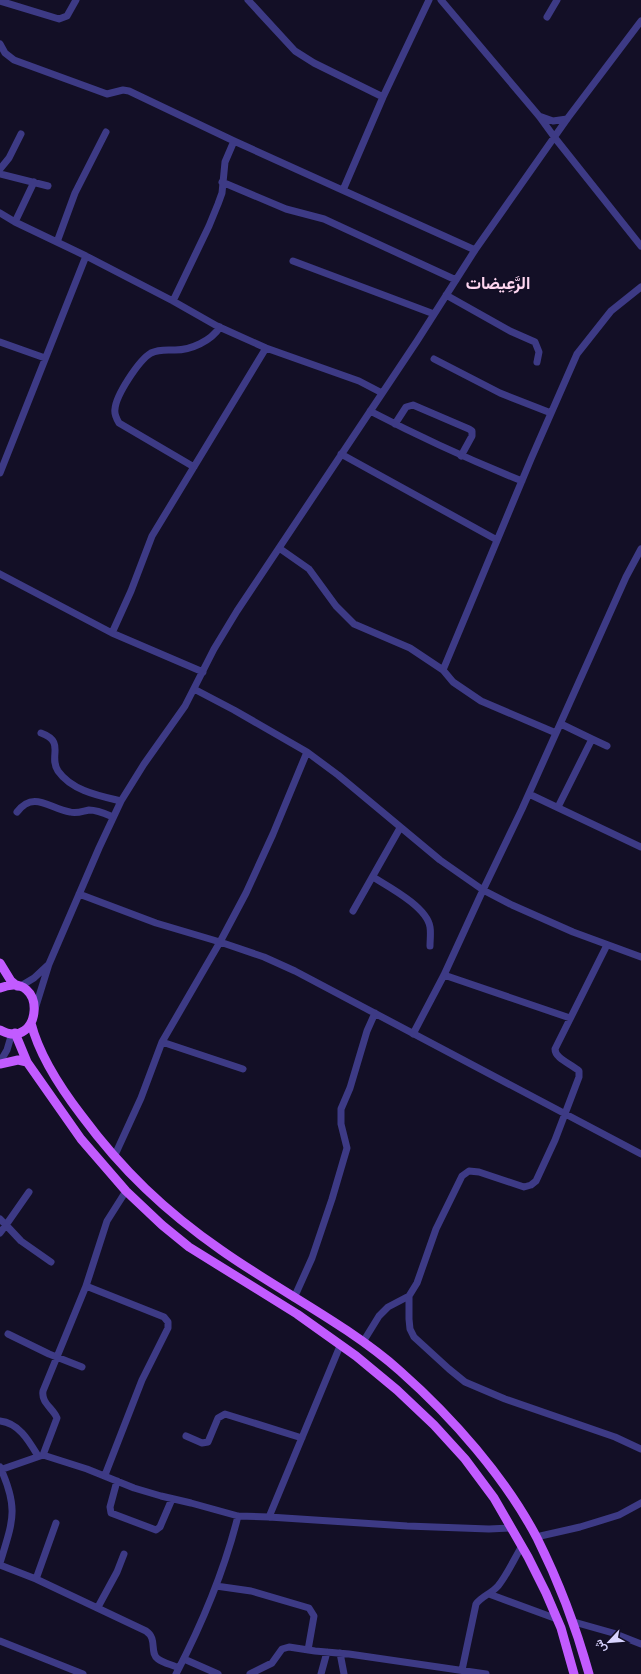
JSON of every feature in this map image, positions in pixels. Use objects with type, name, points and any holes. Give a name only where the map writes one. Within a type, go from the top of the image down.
[{"type":"main road","points":[[0,963],[10,980],[29,993],[36,1009],[31,1023],[24,1030],[13,1033],[0,1030]]},
{"type":"main road","points":[[0,988],[18,986]]},
{"type":"main road","points":[[31,1023],[34,1037],[70,1100],[114,1157],[150,1194],[220,1250],[363,1342],[399,1370],[430,1399],[459,1430],[491,1469],[536,1537],[574,1622],[589,1674]]},
{"type":"main road","points":[[13,1033],[27,1062],[81,1139],[126,1191],[162,1225],[189,1247],[297,1314],[362,1361],[397,1390],[434,1425],[465,1459],[494,1498],[522,1546],[546,1593],[557,1619],[574,1674]]},
{"type":"main road","points":[[0,1063],[18,1060],[27,1062]]},
{"type":"street","points":[[0,1],[59,19],[67,16],[76,0]]},
{"type":"street","points":[[248,0],[295,50],[314,63],[383,97]]},
{"type":"street","points":[[343,190],[383,97],[429,0]]},
{"type":"street","points":[[441,0],[539,116],[641,246]]},
{"type":"street","points":[[547,17],[557,0]]},
{"type":"street","points":[[36,1009],[49,964],[121,801],[144,764],[184,706],[214,649],[237,611],[475,250],[567,120],[641,21]]},
{"type":"street","points":[[0,44],[5,53],[14,60],[107,94],[123,90],[129,91],[234,141],[475,250]]},
{"type":"street","points":[[539,116],[553,121],[567,120]]},
{"type":"street","points":[[57,242],[75,193],[106,132]]},
{"type":"street","points":[[0,169],[9,158],[21,134]]},
{"type":"street","points":[[173,301],[209,226],[222,193],[225,162],[234,141]]},
{"type":"street","points":[[0,174],[48,186]]},
{"type":"street","points":[[15,222],[34,182]]},
{"type":"street","points":[[222,182],[286,209],[324,219],[456,280]]},
{"type":"street","points":[[0,213],[15,222],[86,256],[173,301],[220,328],[266,348],[359,381],[382,393]]},
{"type":"street","points":[[0,473],[86,256]]},
{"type":"street","points":[[294,261],[434,314]]},
{"type":"street","points":[[443,670],[577,354],[611,311],[641,287]]},
{"type":"street","points":[[446,295],[504,328],[535,342],[538,352],[537,362]]},
{"type":"street","points":[[194,468],[119,423],[116,417],[115,407],[118,397],[142,360],[159,350],[181,350],[196,345],[210,338],[220,328]]},
{"type":"street","points":[[0,342],[45,358]]},
{"type":"street","points":[[112,633],[131,591],[152,536],[266,348]]},
{"type":"street","points":[[434,359],[500,393],[551,413]]},
{"type":"street","points":[[395,424],[406,407],[413,405],[469,429],[472,431],[472,436],[461,456]]},
{"type":"street","points":[[370,411],[461,456],[522,481]]},
{"type":"street","points":[[341,454],[497,540]]},
{"type":"street","points":[[279,548],[309,569],[336,606],[354,624],[410,648],[443,670],[453,682],[480,702],[556,733]]},
{"type":"street","points":[[413,1034],[444,975],[529,794],[626,577],[641,549]]},
{"type":"street","points":[[0,574],[112,633],[202,672]]},
{"type":"street","points":[[194,689],[307,752],[338,775],[440,860],[483,890],[512,905],[607,945],[640,954]]},
{"type":"street","points":[[561,724],[607,746]]},
{"type":"street","points":[[41,733],[48,735],[53,740],[56,746],[55,765],[58,772],[68,781],[92,794],[121,801]]},
{"type":"street","points":[[558,807],[592,740]]},
{"type":"street","points":[[114,1157],[141,1098],[162,1042],[220,942],[257,870],[307,752]]},
{"type":"street","points":[[529,794],[641,847]]},
{"type":"street","points":[[17,812],[22,806],[34,801],[70,812],[76,813],[90,810],[113,817]]},
{"type":"street","points":[[353,911],[400,828]]},
{"type":"street","points":[[372,877],[412,902],[424,915],[430,926],[430,946]]},
{"type":"street","points":[[79,894],[156,923],[264,957],[295,971],[641,1154]]},
{"type":"street","points":[[363,1342],[372,1326],[388,1307],[409,1296],[417,1283],[436,1229],[462,1176],[469,1171],[479,1172],[517,1186],[524,1187],[531,1185],[536,1181],[579,1077],[579,1071],[558,1056],[555,1053],[555,1048],[607,945]]},
{"type":"street","points":[[18,986],[34,978],[49,964]]},
{"type":"street","points":[[444,975],[570,1018]]},
{"type":"street","points":[[294,1298],[315,1252],[347,1148],[341,1124],[341,1109],[350,1088],[367,1031],[375,1013]]},
{"type":"street","points":[[0,1063],[7,1050],[13,1033]]},
{"type":"street","points":[[162,1042],[243,1069]]},
{"type":"street","points":[[41,1455],[56,1418],[55,1413],[45,1403],[42,1397],[86,1286],[107,1221],[126,1191]]},
{"type":"street","points":[[0,1233],[29,1192]]},
{"type":"street","points":[[0,1219],[21,1241],[52,1262]]},
{"type":"street","points":[[86,1286],[164,1317],[168,1322],[168,1328],[142,1380],[105,1475]]},
{"type":"street","points":[[409,1296],[410,1329],[414,1337],[465,1382],[505,1399],[615,1437],[641,1449]]},
{"type":"street","points":[[8,1334],[49,1354],[58,1356],[82,1367]]},
{"type":"street","points":[[269,1516],[340,1346]]},
{"type":"street","points":[[186,1436],[202,1443],[208,1442],[218,1418],[225,1414],[302,1438]]},
{"type":"street","points":[[0,1421],[8,1422],[21,1431],[41,1455],[105,1475],[117,1481],[172,1499],[238,1516],[269,1516],[407,1526],[489,1529],[512,1528]]},
{"type":"street","points":[[41,1455],[0,1468],[10,1492],[13,1514],[0,1564],[98,1607],[150,1633],[154,1654],[157,1658],[177,1671],[184,1659],[216,1586],[238,1516]]},
{"type":"street","points":[[117,1481],[110,1507],[112,1513],[156,1530],[160,1527],[172,1499]]},
{"type":"street","points":[[536,1537],[580,1527],[619,1515],[641,1503]]},
{"type":"street","points":[[36,1579],[56,1523]]},
{"type":"street","points":[[462,1670],[476,1604],[480,1598],[489,1594],[498,1585],[522,1546]]},
{"type":"street","points":[[98,1607],[117,1572],[124,1554]]},
{"type":"street","points":[[216,1586],[251,1591],[309,1608],[314,1616],[308,1650]]},
{"type":"street","points":[[489,1594],[557,1619]]},
{"type":"street","points":[[574,1622],[613,1633],[641,1644]]},
{"type":"street","points":[[0,1641],[83,1674]]},
{"type":"street","points":[[250,1674],[272,1663],[282,1649],[289,1647],[486,1674]]},
{"type":"street","points":[[321,1674],[327,1652]]},
{"type":"street","points":[[340,1653],[344,1674]]},
{"type":"street","points":[[184,1659],[218,1674]]},
{"type":"street","points":[[268,1665],[268,1674]]},
{"type":"district","name":"الرَّعِيضات","points":[[498,282]]}]
